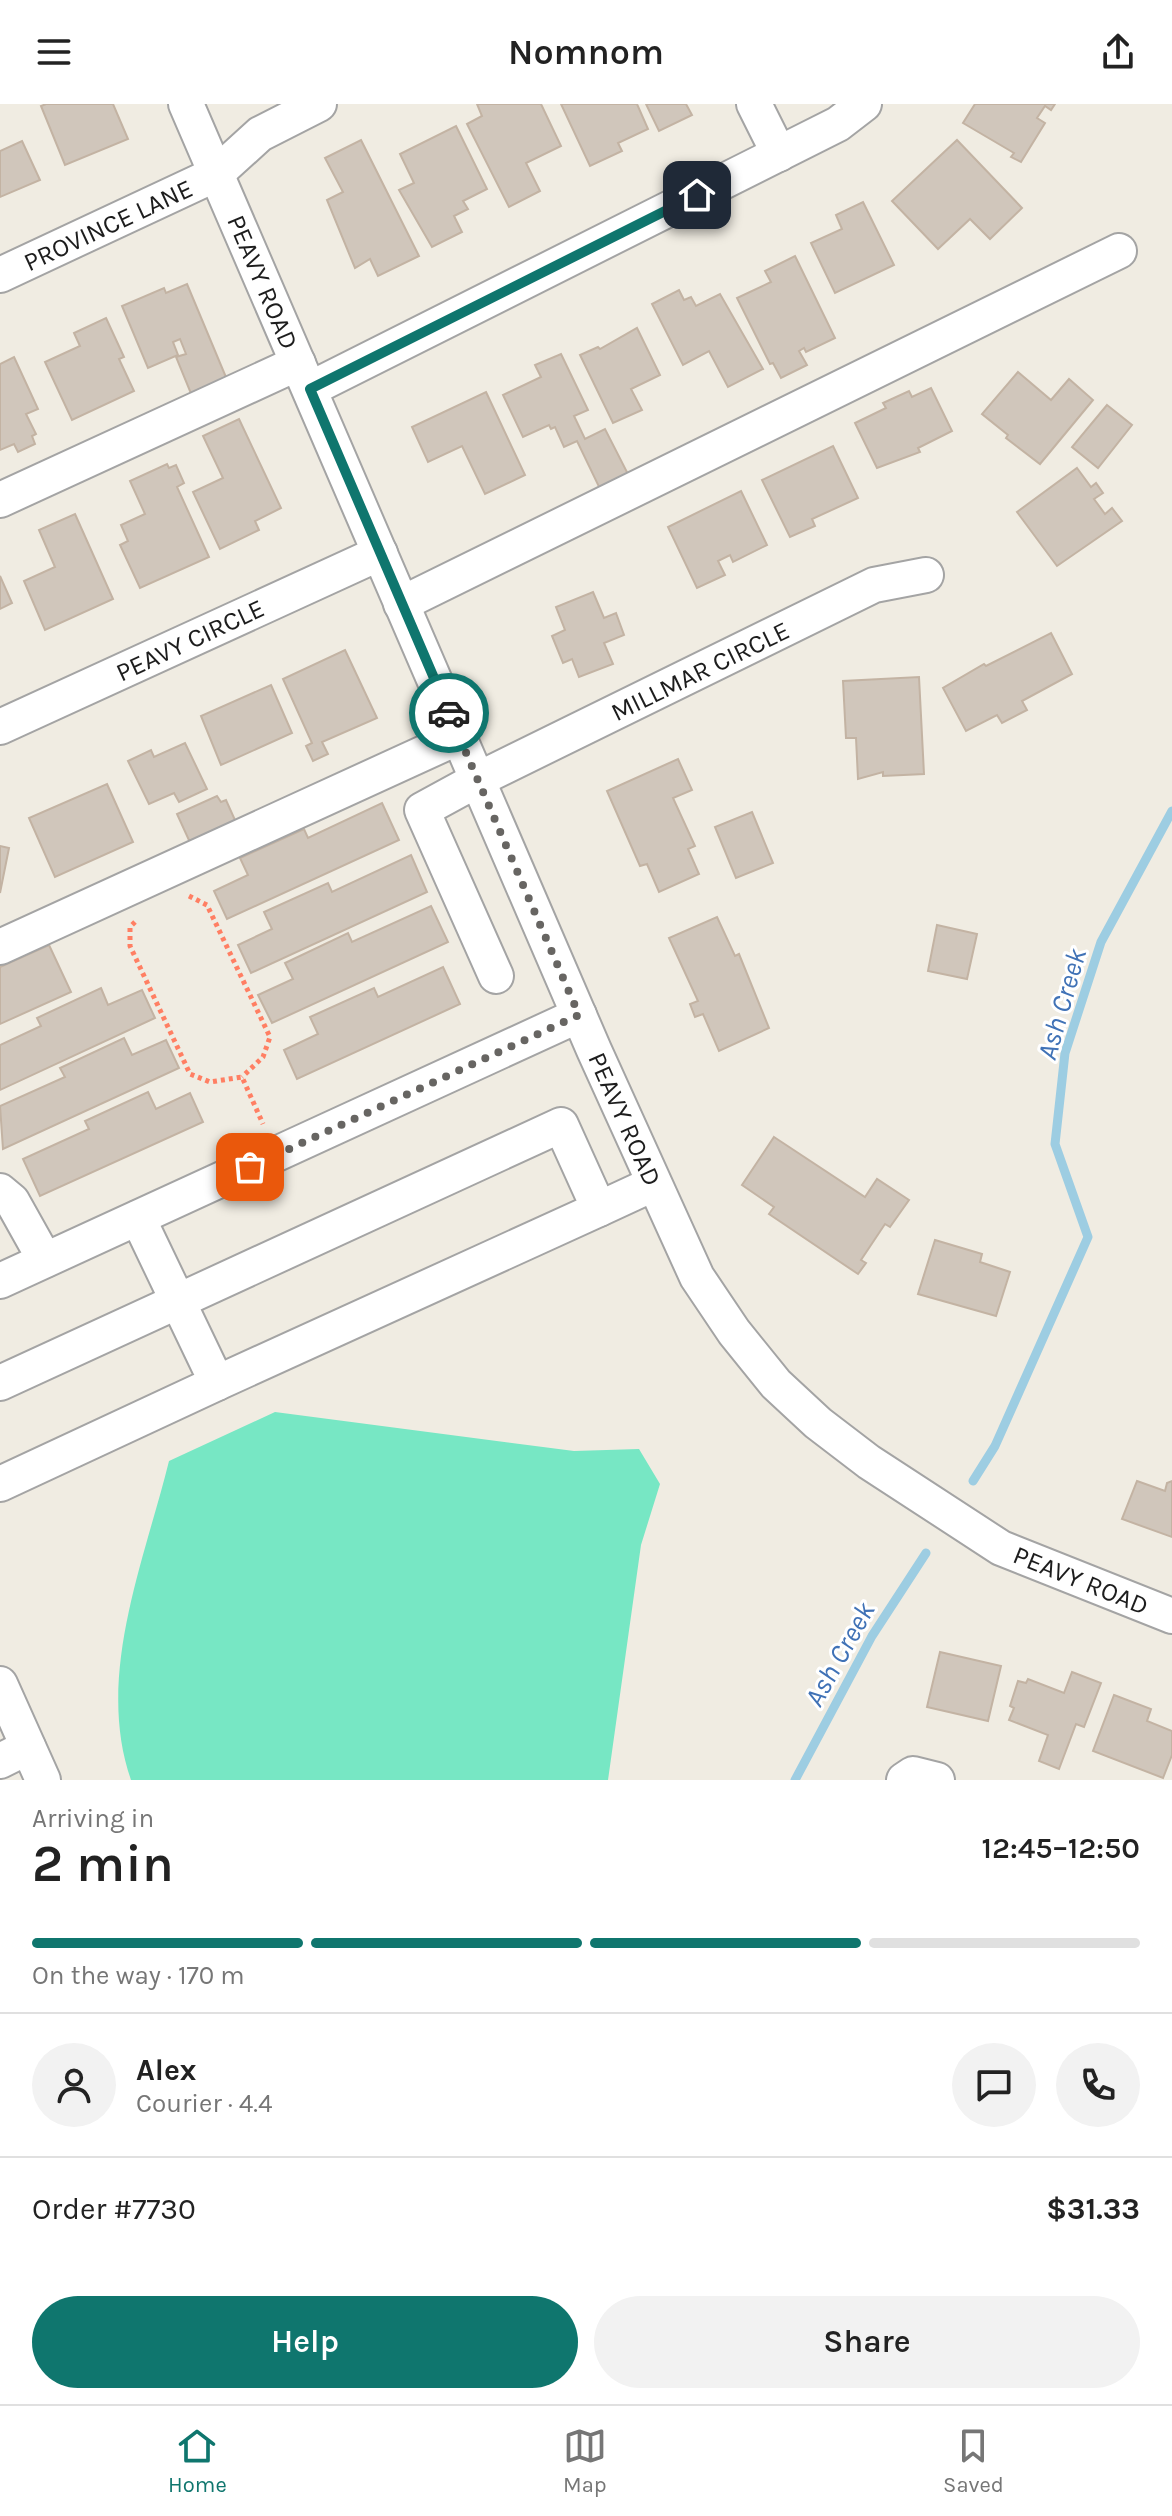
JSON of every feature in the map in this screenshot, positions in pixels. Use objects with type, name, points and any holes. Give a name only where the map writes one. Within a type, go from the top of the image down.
[{"type":"street","name":"PEAVY ROAD","points":[[186,104],[579,1015],[697,1277],[734,1332],[776,1384],[818,1423],[869,1462],[1001,1548],[1172,1616]]},
{"type":"street","name":"PROVINCE LANE","points":[[0,275],[216,174],[260,134],[319,104]]},
{"type":"street","points":[[754,104],[779,154]]},
{"type":"street","points":[[0,500],[304,376],[779,154],[838,124],[864,104]]},
{"type":"street","points":[[401,604],[1119,251]]},
{"type":"street","name":"PEAVY CIRCLE","points":[[0,727],[380,553]]},
{"type":"street","name":"MILLMAR CIRCLE","points":[[496,976],[422,810],[874,585],[926,575]]},
{"type":"street","points":[[0,947],[459,737]]},
{"type":"street","points":[[0,1281],[579,1015]]},
{"type":"street","points":[[0,1383],[561,1125],[599,1209]]},
{"type":"street","points":[[0,1484],[653,1184]]},
{"type":"street","points":[[0,1191],[12,1201],[45,1260]]},
{"type":"street","points":[[138,1218],[217,1383]]},
{"type":"street","points":[[0,1684],[14,1754],[43,1780]]},
{"type":"street","points":[[904,1780],[913,1774],[937,1780]]},
{"type":"path","points":[[137,919],[130,927],[130,946],[190,1074],[210,1082],[242,1077],[263,1057],[270,1037],[207,905],[192,896],[180,897]]},
{"type":"path","points":[[242,1077],[278,1154]]},
{"type":"green space","points":[[275,1412],[574,1451],[639,1449],[660,1484],[641,1545],[608,1780],[131,1780],[121,1741],[118,1701],[121,1660],[136,1579],[169,1461]]},
{"type":"building","points":[[113,104],[128,139],[65,165],[41,106]]},
{"type":"building","points":[[477,104],[541,104],[561,146],[526,163],[540,191],[509,207],[467,124],[482,116]]},
{"type":"building","points":[[561,104],[637,104],[648,129],[618,143],[622,151],[590,166]]},
{"type":"building","points":[[646,104],[686,104],[692,115],[659,131]]},
{"type":"building","points":[[975,104],[1055,104],[1051,110],[1045,106],[1037,118],[1045,123],[1021,162],[1011,157],[1014,153],[963,123]]},
{"type":"building","points":[[456,126],[487,189],[463,201],[468,209],[454,216],[462,232],[432,247],[399,190],[414,183],[400,154]]},
{"type":"building","points":[[361,140],[419,256],[378,276],[370,259],[355,268],[327,200],[343,192],[325,158]]},
{"type":"building","points":[[957,140],[1022,208],[990,239],[970,219],[938,249],[892,201]]},
{"type":"building","points":[[22,141],[40,180],[0,197],[0,151]]},
{"type":"building","points":[[863,202],[894,265],[835,293],[811,243],[842,229],[836,215]]},
{"type":"building","points":[[795,256],[835,338],[806,352],[804,348],[799,351],[807,365],[781,378],[773,363],[770,364],[737,298],[771,282],[765,271]]},
{"type":"building","points":[[187,284],[228,382],[192,396],[176,357],[186,354],[180,339],[173,342],[178,355],[148,368],[122,306],[164,288],[166,293]]},
{"type":"building","points":[[679,290],[684,300],[691,297],[696,306],[720,294],[763,369],[728,387],[709,351],[683,365],[652,304]]},
{"type":"building","points":[[106,318],[124,357],[119,359],[134,391],[72,420],[45,362],[80,346],[74,333]]},
{"type":"building","points":[[637,328],[660,375],[631,389],[642,410],[613,423],[580,355],[598,347],[600,349]]},
{"type":"building","points":[[561,354],[588,410],[574,416],[585,439],[605,429],[631,480],[602,493],[577,441],[564,447],[555,427],[551,429],[549,425],[523,437],[503,395],[541,377],[535,365]]},
{"type":"building","points":[[14,357],[38,409],[26,414],[36,434],[32,436],[35,444],[18,452],[14,444],[0,450],[0,364]]},
{"type":"building","points":[[1018,372],[1051,400],[1069,379],[1093,400],[1040,464],[1006,438],[1008,435],[982,414]]},
{"type":"building","points":[[931,388],[952,431],[918,448],[920,452],[877,468],[855,423],[886,408],[883,403],[909,391],[912,397]]},
{"type":"building","points":[[486,392],[525,475],[485,494],[462,446],[428,462],[412,427]]},
{"type":"building","points":[[1107,405],[1132,425],[1098,468],[1072,447]]},
{"type":"building","points":[[239,419],[281,508],[255,521],[259,530],[220,549],[193,492],[223,478],[203,436]]},
{"type":"building","points":[[833,446],[858,498],[812,519],[815,526],[790,537],[762,480]]},
{"type":"building","points":[[167,464],[169,468],[176,465],[184,483],[177,487],[209,557],[140,588],[120,545],[128,541],[121,525],[145,514],[130,481]]},
{"type":"building","points":[[1077,468],[1091,487],[1096,483],[1103,493],[1094,499],[1105,514],[1112,508],[1122,521],[1057,566],[1017,512]]},
{"type":"building","points":[[741,491],[767,545],[733,562],[730,555],[718,561],[725,575],[697,588],[668,527]]},
{"type":"building","points":[[75,514],[113,599],[45,630],[24,581],[55,567],[39,530]]},
{"type":"building","points":[[0,576],[12,603],[0,609]]},
{"type":"building","points":[[593,592],[604,618],[616,613],[624,635],[604,643],[613,664],[579,677],[572,659],[563,663],[552,636],[565,630],[556,607]]},
{"type":"building","points":[[1051,633],[1072,674],[1022,701],[1027,710],[1002,723],[997,715],[966,731],[943,688],[984,664],[986,666]]},
{"type":"building","points":[[345,650],[377,718],[322,742],[328,754],[313,761],[306,746],[312,743],[283,679]]},
{"type":"building","points":[[919,677],[924,774],[883,776],[883,772],[858,779],[856,738],[846,738],[843,681]]},
{"type":"building","points":[[271,685],[292,733],[221,765],[201,716]]},
{"type":"building","points":[[185,743],[207,789],[179,802],[174,793],[149,804],[128,761],[151,750],[154,757]]},
{"type":"building","points":[[678,759],[692,790],[673,798],[695,846],[688,849],[699,874],[659,892],[647,864],[640,866],[607,791]]},
{"type":"building","points":[[107,784],[133,842],[55,877],[29,818]]},
{"type":"building","points":[[217,796],[221,802],[226,800],[239,829],[193,849],[177,814]]},
{"type":"building","points":[[382,803],[399,840],[227,919],[214,891],[248,875],[240,858],[304,829],[308,838]]},
{"type":"building","points":[[752,812],[773,863],[736,878],[715,827]]},
{"type":"building","points":[[0,846],[9,848],[0,893]]},
{"type":"building","points":[[411,855],[427,892],[251,973],[238,945],[272,929],[264,912],[328,883],[332,892]]},
{"type":"building","points":[[431,906],[448,942],[272,1023],[258,995],[293,979],[285,963],[348,933],[352,942]]},
{"type":"building","points":[[717,917],[735,956],[739,954],[769,1028],[719,1051],[703,1014],[695,1017],[690,1004],[698,1001],[669,938]]},
{"type":"building","points":[[937,925],[977,934],[967,979],[928,971]]},
{"type":"building","points":[[49,945],[71,992],[0,1024],[0,967]]},
{"type":"building","points":[[443,967],[460,1004],[297,1079],[284,1050],[318,1034],[310,1017],[374,988],[378,997]]},
{"type":"building","points":[[101,988],[108,1005],[142,990],[155,1018],[0,1090],[0,1045],[41,1026],[37,1018]]},
{"type":"building","points":[[124,1038],[132,1055],[166,1040],[179,1068],[3,1149],[0,1106],[65,1077],[60,1068]]},
{"type":"building","points":[[148,1092],[156,1109],[190,1093],[203,1122],[40,1196],[23,1159],[89,1129],[85,1121]]},
{"type":"building","points":[[774,1137],[865,1197],[877,1179],[909,1200],[890,1227],[885,1224],[861,1260],[866,1263],[858,1274],[769,1214],[774,1207],[742,1185]]},
{"type":"building","points":[[935,1240],[982,1254],[980,1262],[1010,1272],[996,1316],[918,1294]]},
{"type":"building","points":[[1137,1481],[1165,1491],[1167,1483],[1172,1481],[1172,1537],[1122,1519]]},
{"type":"building","points":[[940,1652],[1001,1666],[988,1721],[927,1707]]},
{"type":"building","points":[[1072,1672],[1101,1683],[1084,1727],[1076,1724],[1059,1769],[1039,1761],[1048,1735],[1009,1720],[1014,1708],[1010,1706],[1018,1681],[1026,1683],[1028,1679],[1064,1693]]},
{"type":"building","points":[[1114,1695],[1151,1709],[1147,1721],[1172,1731],[1172,1755],[1163,1778],[1093,1751]]},
{"type":"waterway","name":"Ash Creek","points":[[973,1481],[995,1446],[1088,1237],[1055,1144],[1065,1053],[1101,942],[1172,811]]},
{"type":"waterway","name":"Ash Creek","points":[[795,1780],[872,1636],[926,1553]]},
{"type":"way so far","points":[[250,1167],[579,1015],[449,713]]},
{"type":"route","points":[[449,713],[310,389],[697,195]]}]
